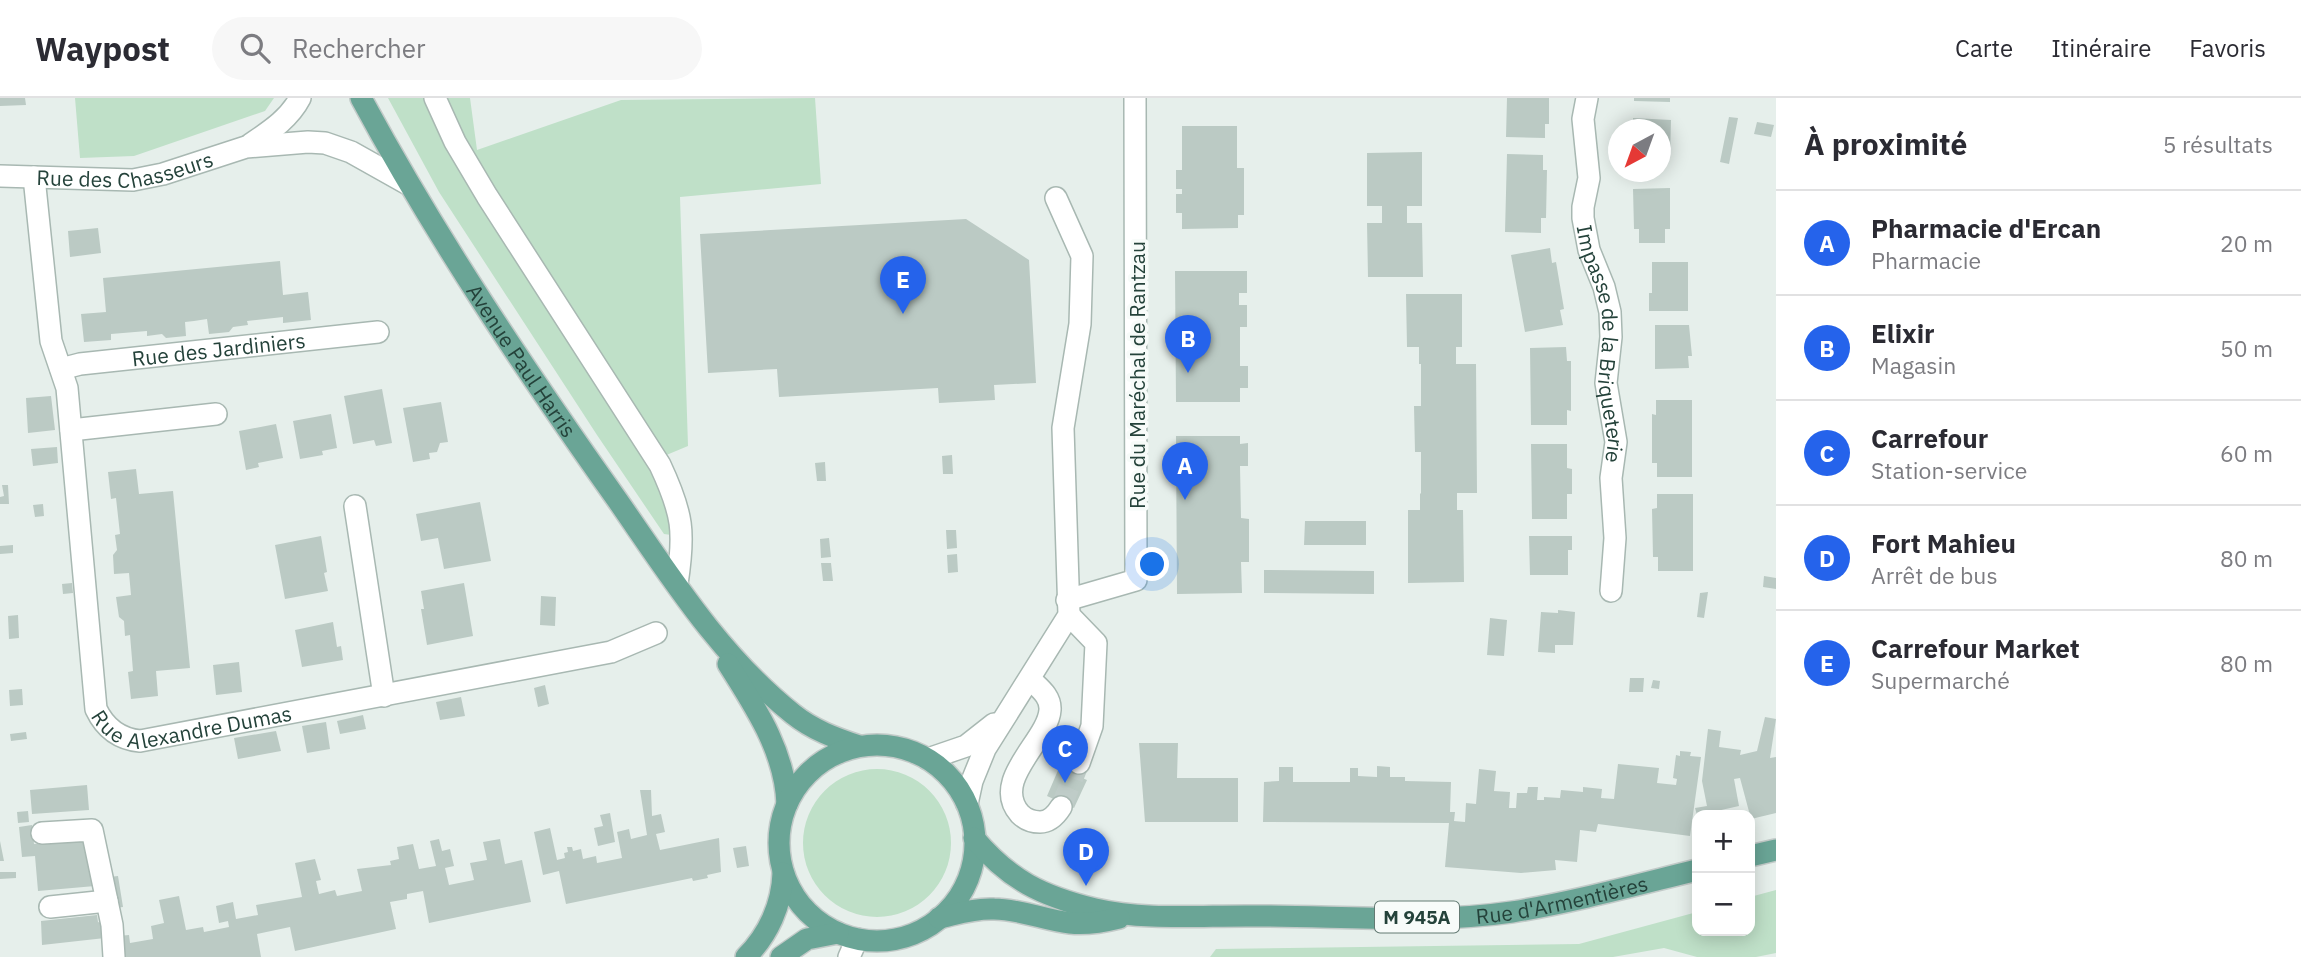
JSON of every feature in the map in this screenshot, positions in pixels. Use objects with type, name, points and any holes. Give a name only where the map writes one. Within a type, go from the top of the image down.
[{"type":"main road","name":"Avenue Paul Harris","points":[[361,98],[408,184],[461,269],[535,382],[698,614],[774,744],[784,775],[787,803]]},
{"type":"main road","name":"Avenue Paul Harris","points":[[698,614],[744,668],[783,706],[811,727],[859,746]]},
{"type":"main road","points":[[746,957],[763,937],[773,916],[782,887],[779,836],[787,803],[801,780],[821,762],[846,749],[859,746],[894,747],[915,752],[928,759],[955,783],[967,804],[974,838],[972,864],[957,899],[939,918],[918,932],[894,939],[848,943],[807,939],[781,957]]},
{"type":"main road","name":"Rue d'Armentières","points":[[974,838],[999,866],[1028,885],[1082,905],[1132,916]]},
{"type":"main road","points":[[1755,855],[1776,850]]},
{"type":"main road","points":[[783,871],[800,903],[817,920],[848,943]]},
{"type":"main road","name":"Rue d'Armentières","points":[[939,918],[974,910],[994,909],[1026,913],[1072,924],[1099,923],[1132,916],[1485,915],[1562,902],[1692,871]]},
{"type":"street","name":"Rue des Chasseurs","points":[[246,147],[283,121],[300,98]]},
{"type":"street","points":[[435,98],[455,142],[487,196],[660,465],[682,523],[677,584]]},
{"type":"street","name":"Rue du Maréchal de Rantzau","points":[[1068,608],[1136,580],[1135,98]]},
{"type":"street","name":"Impasse de la Briqueterie","points":[[1587,98],[1583,119],[1589,177],[1583,218],[1589,250],[1604,287],[1610,312],[1611,337],[1606,383],[1616,442],[1611,478],[1615,538],[1611,591]]},
{"type":"street","name":"Rue des Chasseurs","points":[[0,176],[117,180],[148,178],[246,147],[287,142],[325,143],[351,152],[408,184]]},
{"type":"street","name":"Rue Alexandre Dumas","points":[[34,177],[51,341],[66,388],[71,430],[96,709],[110,729],[124,738],[140,741],[611,652],[656,633]]},
{"type":"street","points":[[967,804],[981,760],[1006,713],[1030,679],[1068,608],[1063,428],[1080,324],[1082,256],[1056,198]]},
{"type":"street","name":"Rue des Jardiniers","points":[[61,369],[80,364],[378,332]]},
{"type":"street","points":[[71,430],[216,414]]},
{"type":"street","points":[[355,506],[383,696]]},
{"type":"street","points":[[1068,608],[1096,643],[1092,726],[1079,763]]},
{"type":"street","points":[[1030,679],[1048,697],[1050,708],[1042,732],[1015,774],[1015,803],[1025,818],[1037,822],[1052,818],[1061,807]]},
{"type":"street","points":[[928,759],[966,746],[1006,713]]},
{"type":"street","points":[[43,833],[92,830],[107,901],[114,957]]},
{"type":"street","points":[[50,907],[107,901]]},
{"type":"green space","points":[[75,98],[274,98],[265,111],[134,156],[80,158]]},
{"type":"green space","points":[[388,98],[470,98],[477,150],[621,100],[815,98],[821,184],[680,197],[688,446],[664,456],[693,538],[664,534],[439,192]]},
{"type":"green space","points":[[877,769],[905,775],[929,791],[945,815],[951,843],[945,871],[929,895],[905,911],[877,917],[849,911],[825,895],[809,871],[803,843],[809,815],[825,791],[849,775]]},
{"type":"green space","points":[[1776,890],[1776,953],[1756,957],[1697,957],[1664,948],[1613,957],[1210,957],[1216,949],[1579,944],[1692,913],[1692,936],[1755,936],[1755,896]]},
{"type":"building","points":[[0,98],[25,98],[26,105],[0,106]]},
{"type":"building","points":[[1507,98],[1549,98],[1549,124],[1545,124],[1545,138],[1506,137]]},
{"type":"building","points":[[1634,98],[1670,98],[1670,102],[1634,101]]},
{"type":"building","points":[[1729,117],[1738,118],[1729,164],[1720,162]]},
{"type":"building","points":[[1757,122],[1774,125],[1771,137],[1754,134]]},
{"type":"building","points":[[1182,126],[1237,126],[1237,168],[1244,168],[1244,215],[1238,215],[1238,228],[1182,229],[1182,213],[1176,213],[1176,194],[1182,194],[1182,189],[1176,189],[1176,170],[1182,170]]},
{"type":"building","points":[[1422,152],[1422,206],[1407,206],[1407,223],[1422,223],[1423,277],[1368,277],[1367,223],[1382,223],[1382,206],[1367,206],[1367,153]]},
{"type":"building","points":[[1507,154],[1543,155],[1543,170],[1547,170],[1546,218],[1541,218],[1541,233],[1505,232]]},
{"type":"building","points":[[1670,188],[1670,229],[1665,229],[1665,243],[1639,243],[1639,229],[1634,229],[1633,189]]},
{"type":"building","points":[[966,219],[1029,260],[1036,383],[994,385],[995,400],[939,403],[938,388],[779,397],[777,369],[708,373],[700,234]]},
{"type":"building","points":[[98,228],[101,253],[70,257],[68,231]]},
{"type":"building","points":[[1550,248],[1552,263],[1556,262],[1564,309],[1560,310],[1563,325],[1525,332],[1511,255]]},
{"type":"building","points":[[280,261],[283,295],[308,292],[311,320],[283,323],[283,317],[247,321],[248,325],[233,327],[229,332],[209,334],[207,319],[185,322],[186,336],[147,336],[147,331],[111,334],[111,340],[84,342],[81,314],[106,312],[103,278]]},
{"type":"building","points":[[1652,262],[1688,262],[1688,311],[1649,311]]},
{"type":"building","points":[[1175,271],[1247,271],[1247,293],[1239,293],[1239,305],[1247,305],[1247,327],[1240,327],[1240,366],[1248,366],[1248,388],[1240,388],[1240,402],[1176,402]]},
{"type":"building","points":[[1406,294],[1462,294],[1462,347],[1456,347],[1456,364],[1476,364],[1477,493],[1457,493],[1457,510],[1463,510],[1464,582],[1408,583],[1408,510],[1420,510],[1421,494],[1421,452],[1415,452],[1414,406],[1421,406],[1421,364],[1419,347],[1407,347]]},
{"type":"building","points":[[1655,325],[1689,325],[1692,356],[1688,356],[1689,368],[1655,369]]},
{"type":"building","points":[[1566,347],[1567,361],[1571,361],[1571,411],[1567,410],[1567,425],[1531,425],[1530,348]]},
{"type":"building","points":[[382,389],[392,443],[376,446],[374,440],[353,444],[344,396]]},
{"type":"building","points":[[51,396],[55,430],[28,433],[26,398]]},
{"type":"building","points":[[1656,400],[1692,400],[1692,477],[1657,477],[1657,463],[1652,463],[1652,414],[1656,415]]},
{"type":"building","points":[[441,402],[448,442],[440,443],[437,452],[429,453],[430,459],[413,462],[403,408]]},
{"type":"building","points":[[331,414],[337,448],[322,451],[323,455],[300,459],[293,421]]},
{"type":"building","points":[[276,424],[283,458],[258,463],[259,467],[246,470],[239,431]]},
{"type":"building","points":[[1176,436],[1240,436],[1240,444],[1248,443],[1248,466],[1240,466],[1241,518],[1249,519],[1249,562],[1241,562],[1242,593],[1177,594]]},
{"type":"building","points":[[1531,444],[1567,444],[1567,468],[1572,469],[1572,494],[1567,494],[1567,519],[1532,519]]},
{"type":"building","points":[[57,447],[58,463],[33,466],[31,449]]},
{"type":"building","points":[[952,455],[953,474],[943,474],[942,456]]},
{"type":"building","points":[[825,462],[826,481],[817,481],[815,463]]},
{"type":"building","points":[[136,469],[139,494],[173,491],[190,668],[156,671],[158,696],[131,699],[128,672],[133,671],[130,635],[125,636],[124,621],[119,617],[116,597],[131,595],[129,573],[114,574],[113,555],[117,550],[115,535],[120,534],[116,498],[111,499],[108,472]]},
{"type":"building","points":[[2,485],[8,485],[9,504],[0,504],[0,497],[4,496]]},
{"type":"building","points":[[1657,494],[1693,494],[1693,571],[1658,571],[1658,557],[1653,557],[1652,509],[1657,508]]},
{"type":"building","points":[[480,502],[491,561],[444,569],[438,538],[421,541],[416,514]]},
{"type":"building","points":[[43,504],[44,516],[35,517],[33,505]]},
{"type":"building","points":[[1305,521],[1366,521],[1366,545],[1304,545]]},
{"type":"building","points":[[946,530],[956,530],[957,548],[947,549]]},
{"type":"building","points":[[321,536],[328,591],[285,599],[275,545]]},
{"type":"building","points":[[1529,536],[1572,536],[1572,550],[1568,550],[1568,575],[1530,575]]},
{"type":"building","points":[[829,538],[831,557],[821,558],[820,539]]},
{"type":"building","points":[[13,545],[13,553],[0,554],[0,546]]},
{"type":"building","points":[[957,554],[958,572],[948,573],[947,555]]},
{"type":"building","points":[[821,563],[831,563],[833,581],[823,581]]},
{"type":"building","points":[[1264,570],[1374,571],[1374,594],[1264,593]]},
{"type":"building","points":[[1764,576],[1776,578],[1776,589],[1763,587]]},
{"type":"building","points":[[72,583],[73,593],[63,594],[62,584]]},
{"type":"building","points":[[464,583],[473,636],[427,645],[421,591]]},
{"type":"building","points":[[1708,592],[1704,618],[1697,617],[1700,593]]},
{"type":"building","points":[[541,596],[556,597],[555,626],[540,625]]},
{"type":"building","points":[[1558,610],[1575,612],[1573,645],[1555,645],[1555,653],[1538,652],[1541,612],[1558,613]]},
{"type":"building","points":[[18,615],[19,638],[9,639],[8,616]]},
{"type":"building","points":[[1490,618],[1507,620],[1504,656],[1487,655]]},
{"type":"building","points":[[333,622],[337,647],[341,646],[343,660],[302,667],[295,630]]},
{"type":"building","points":[[239,662],[242,692],[216,695],[213,665]]},
{"type":"building","points":[[1630,678],[1644,678],[1643,692],[1629,692]]},
{"type":"building","points":[[1653,680],[1660,681],[1659,689],[1651,688]]},
{"type":"building","points":[[545,685],[549,704],[538,707],[534,688]]},
{"type":"building","points":[[22,689],[23,705],[10,706],[9,690]]},
{"type":"building","points":[[461,697],[465,716],[440,720],[436,702]]},
{"type":"building","points":[[363,715],[366,729],[340,734],[337,721]]},
{"type":"building","points":[[1765,717],[1776,719],[1770,758],[1776,757],[1776,813],[1755,818],[1755,810],[1749,810],[1740,778],[1734,779],[1739,806],[1721,810],[1696,810],[1707,806],[1702,781],[1708,729],[1721,731],[1719,747],[1741,750],[1740,755],[1757,751]]},
{"type":"building","points":[[326,722],[330,749],[307,753],[302,726]]},
{"type":"building","points":[[276,731],[281,751],[238,759],[234,738]]},
{"type":"building","points":[[26,732],[27,739],[11,741],[10,734]]},
{"type":"building","points":[[1139,743],[1178,743],[1177,778],[1238,778],[1238,822],[1145,822]]},
{"type":"building","points":[[1680,751],[1701,757],[1690,836],[1598,824],[1596,832],[1580,830],[1577,862],[1555,860],[1556,870],[1521,873],[1445,867],[1449,823],[1263,822],[1264,782],[1279,781],[1279,767],[1293,767],[1293,782],[1350,782],[1350,768],[1358,768],[1358,776],[1377,777],[1377,766],[1390,767],[1390,777],[1405,777],[1405,781],[1451,782],[1450,812],[1455,812],[1454,821],[1465,822],[1466,803],[1476,804],[1479,769],[1496,771],[1494,791],[1510,792],[1509,808],[1516,808],[1517,793],[1527,793],[1528,787],[1538,787],[1537,800],[1544,800],[1544,797],[1560,798],[1561,790],[1583,792],[1583,787],[1602,789],[1601,798],[1614,799],[1618,764],[1659,768],[1657,783],[1676,785],[1677,779],[1673,778],[1676,755],[1680,756]]},
{"type":"building","points":[[1059,768],[1087,780],[1074,808],[1047,796]]},
{"type":"building","points":[[87,785],[89,810],[32,814],[30,790]]},
{"type":"building","points":[[640,790],[651,790],[652,816],[661,814],[665,832],[656,834],[660,850],[719,838],[721,872],[707,875],[708,878],[693,881],[692,878],[566,904],[559,871],[543,875],[534,832],[550,828],[557,860],[565,858],[567,847],[572,847],[573,851],[581,849],[583,859],[596,856],[597,863],[622,858],[617,832],[629,829],[631,839],[647,835]]},
{"type":"building","points":[[28,811],[29,822],[18,823],[17,812]]},
{"type":"building","points":[[610,813],[615,842],[598,846],[594,828],[603,826],[600,815]]},
{"type":"building","points":[[32,825],[34,844],[80,839],[90,842],[95,886],[38,891],[35,856],[22,857],[19,827]]},
{"type":"building","points":[[439,839],[442,851],[450,849],[454,866],[445,868],[449,885],[474,880],[470,863],[487,860],[483,842],[500,839],[505,864],[522,860],[531,902],[429,923],[423,891],[407,894],[407,899],[390,902],[396,929],[295,951],[290,927],[257,934],[261,957],[119,957],[118,936],[129,935],[130,943],[153,939],[151,926],[164,923],[159,900],[179,896],[186,930],[203,927],[204,932],[229,927],[228,921],[219,923],[216,906],[233,902],[236,919],[258,915],[256,905],[302,897],[295,863],[315,859],[321,880],[316,881],[319,894],[335,890],[337,896],[362,891],[357,869],[391,865],[390,861],[399,859],[397,847],[413,844],[419,869],[436,866],[430,841]]},
{"type":"building","points":[[0,841],[4,861],[0,861]]},
{"type":"building","points":[[746,846],[749,866],[737,868],[733,848]]},
{"type":"building","points":[[0,872],[16,872],[16,878],[0,879]]},
{"type":"building","points":[[118,876],[123,907],[114,908],[109,877]]},
{"type":"building","points":[[97,915],[98,922],[103,924],[105,938],[42,945],[41,921]]},
{"type":"tunnel","points":[[1061,807],[1079,763]]},
{"type":"place","name":"Carrefour Market","points":[[903,314]]},
{"type":"place","name":"Elixir","points":[[1188,373]]},
{"type":"place","name":"Pharmacie d'Ercan","points":[[1185,500]]},
{"type":"place","name":"Carrefour","points":[[1065,783]]},
{"type":"place","name":"Fort Mahieu","points":[[1086,886]]}]
